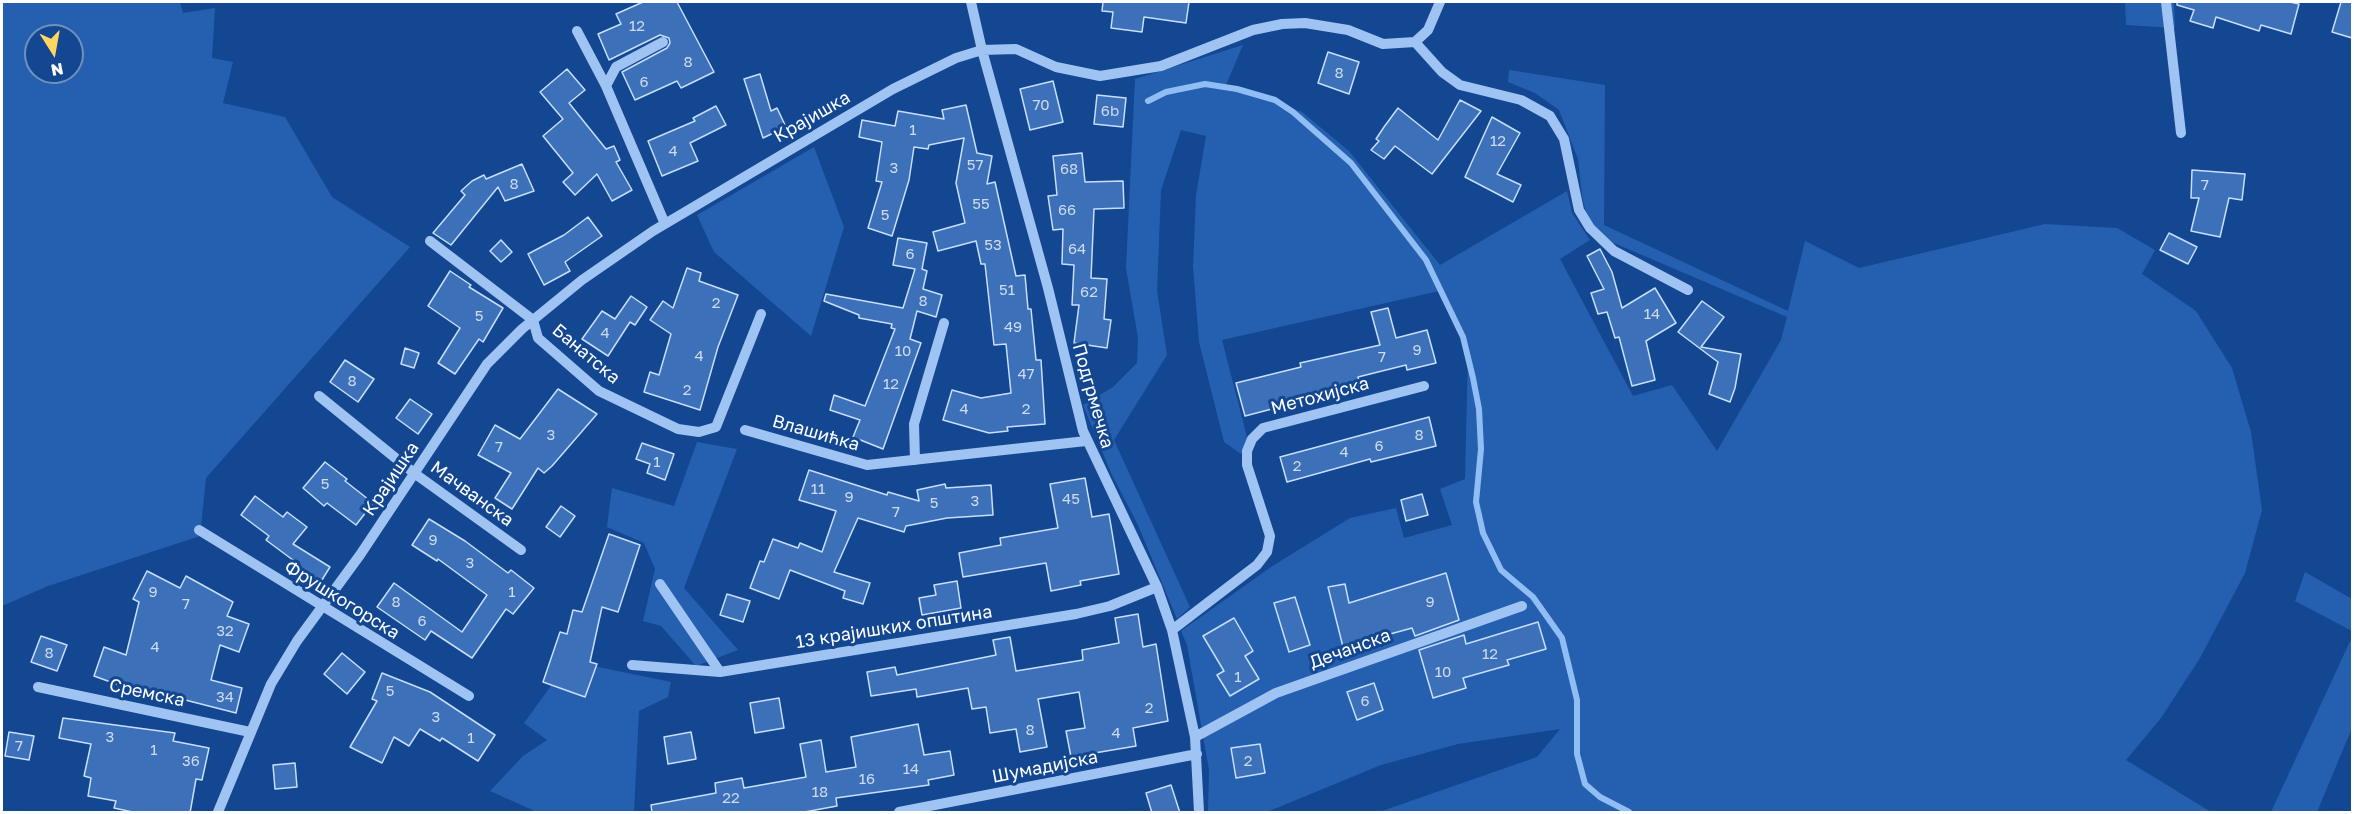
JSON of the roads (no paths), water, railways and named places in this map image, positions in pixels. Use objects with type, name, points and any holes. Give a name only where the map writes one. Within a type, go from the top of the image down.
[{"type":"street","name":"Подгрмечка","points":[[971,2],[982,50],[1048,288],[1086,441],[1157,587],[1172,630],[1195,737],[1199,813]]},
{"type":"street","points":[[1440,2],[1428,30],[1415,42],[1442,72],[1460,85],[1521,99],[1550,116],[1564,139],[1579,210],[1590,228],[1614,251],[1688,290]]},
{"type":"street","points":[[2166,2],[2181,133]]},
{"type":"street","name":"Крајишка","points":[[218,813],[271,684],[297,641],[487,364],[533,320],[582,280],[665,224],[893,89],[956,58],[982,50],[1016,49],[1056,67],[1100,76],[1161,66],[1253,30],[1282,24],[1305,23],[1348,30],[1383,44],[1415,42]]},
{"type":"street","points":[[577,31],[606,86],[665,224]]},
{"type":"street","points":[[606,86],[616,67],[663,42]]},
{"type":"street","name":"Банатска","points":[[430,241],[533,320],[538,338],[599,391],[678,429],[699,432],[716,427],[761,314]]},
{"type":"street","points":[[915,460],[914,424],[944,323]]},
{"type":"street","name":"Метохијска","points":[[1172,630],[1257,565],[1267,552],[1270,536],[1246,465],[1247,451],[1252,439],[1263,428],[1424,386]]},
{"type":"street","name":"Мачванска","points":[[320,396],[414,473],[521,550]]},
{"type":"street","name":"Влашићка","points":[[745,430],[867,465],[1086,441]]},
{"type":"street","name":"Фрушкогорска","points":[[199,530],[321,608],[469,696]]},
{"type":"street","points":[[660,584],[720,672]]},
{"type":"street","name":"13 крајишких општина","points":[[632,665],[720,672],[1076,614],[1110,606],[1157,587]]},
{"type":"street","name":"Дечанска","points":[[1195,737],[1276,693],[1522,606]]},
{"type":"street","name":"Сремска","points":[[38,687],[250,732]]},
{"type":"street","name":"Шумадијска","points":[[899,813],[1197,754]]},
{"type":"waterway","points":[[1148,101],[1166,92],[1205,84],[1237,89],[1275,100],[1293,112],[1351,163],[1426,260],[1463,337],[1473,378],[1479,409],[1481,449],[1476,502],[1483,533],[1501,570],[1533,597],[1562,638],[1577,700],[1577,754],[1585,784],[1600,797],[1629,812]]}]
